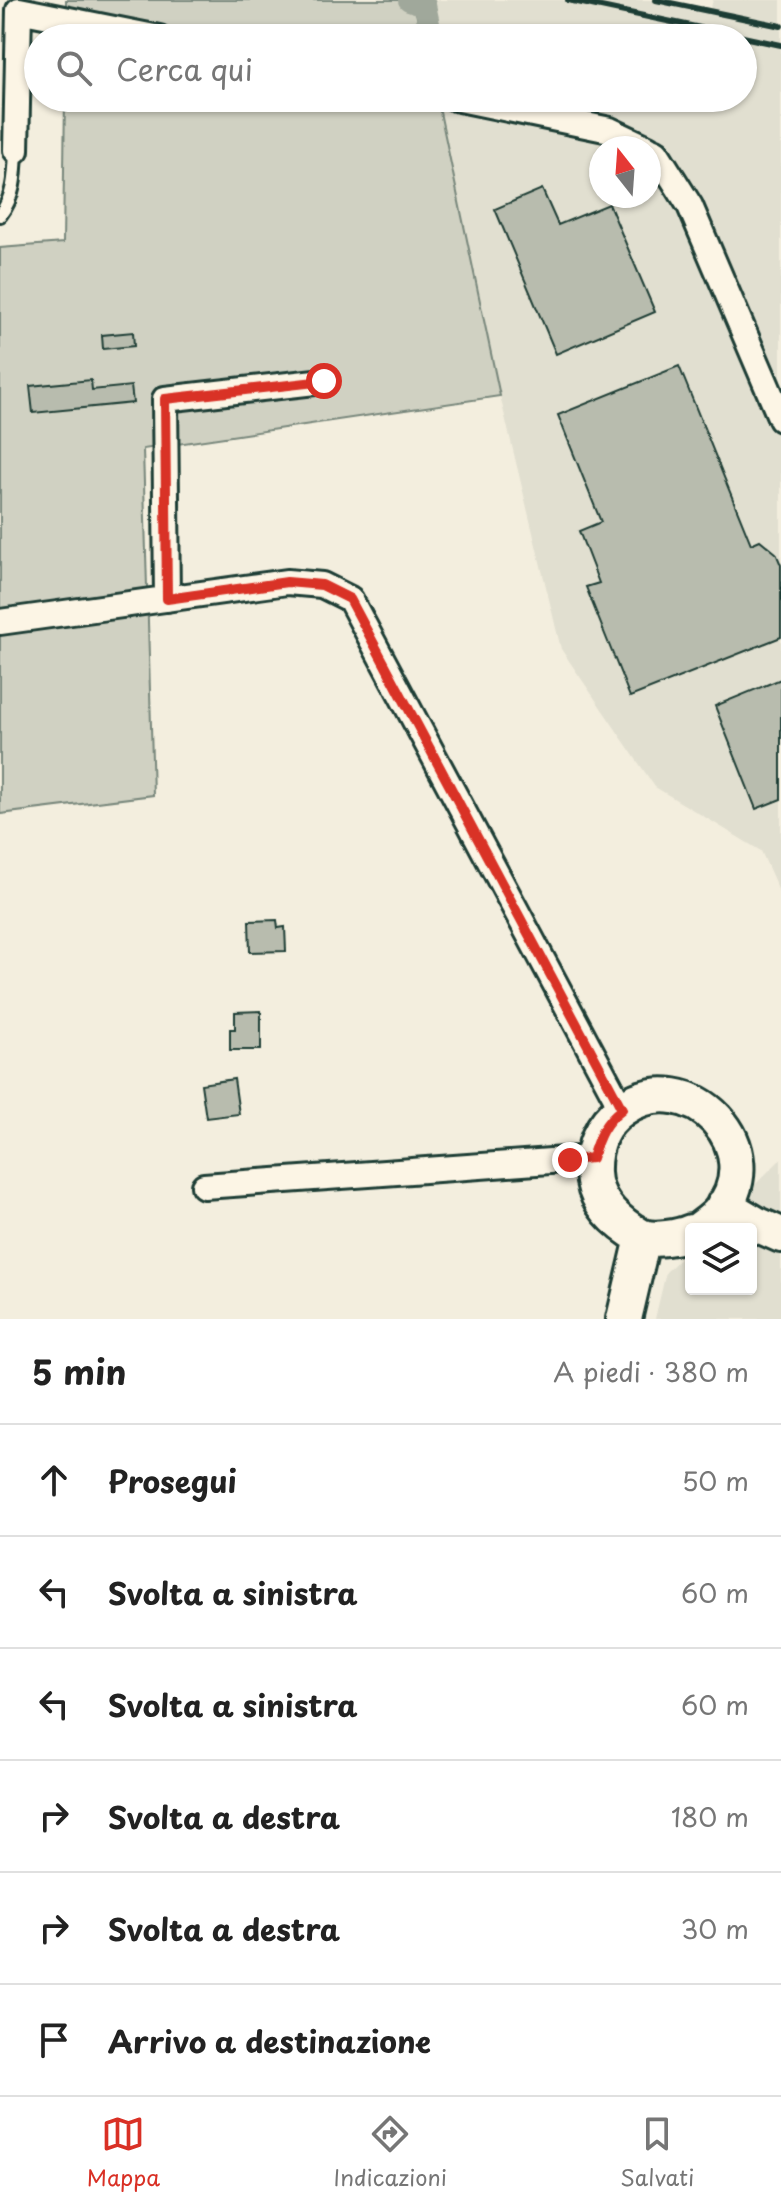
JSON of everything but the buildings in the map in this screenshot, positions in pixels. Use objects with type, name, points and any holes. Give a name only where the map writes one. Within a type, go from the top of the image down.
[{"type":"main road","points":[[685,1234],[643,1238],[615,1220],[601,1202],[593,1181],[592,1158],[598,1136],[612,1116],[632,1102],[656,1095],[680,1096],[703,1106],[721,1122],[733,1144],[736,1168],[732,1192],[719,1213],[707,1223]]},
{"type":"main road","points":[[724,1205],[781,1235]]},
{"type":"main road","points":[[624,1319],[643,1238]]},
{"type":"street","points":[[16,150],[19,10],[89,24]]},
{"type":"street","points":[[523,112],[610,130],[623,136]]},
{"type":"street","points":[[661,160],[690,206],[781,419]]},
{"type":"street","points":[[167,599],[165,399],[324,381]]},
{"type":"street","points":[[0,622],[287,582],[322,585],[350,599],[622,1109]]},
{"type":"street","points":[[204,1186],[592,1158]]},
{"type":"lane","points":[[0,215],[9,204],[15,178],[16,150]]},
{"type":"shaded area","points":[[66,0],[413,0],[419,24],[66,24]]},
{"type":"shaded area","points":[[413,0],[655,0],[710,11],[713,0],[781,0],[781,896],[761,851],[655,787],[561,649],[500,396],[440,112],[757,112],[757,24],[419,24]]},
{"type":"shaded area","points":[[65,112],[440,112],[500,396],[143,449],[153,795],[0,814],[0,248],[63,243]]},
{"type":"shaded area","points":[[781,1159],[781,1319],[655,1319],[666,1272],[685,1254],[685,1295],[757,1295],[757,1223],[716,1223]]},
{"type":"waterway","points":[[409,0],[425,5],[429,24]]},
{"type":"railway","points":[[568,0],[682,24]]},
{"type":"railway","points":[[656,0],[781,26]]},
{"type":"railway","points":[[757,40],[781,45]]},
{"type":"route","points":[[324,381],[165,399],[167,599],[287,582],[322,585],[350,599],[622,1109],[612,1116],[598,1136],[592,1158],[570,1160]]}]
